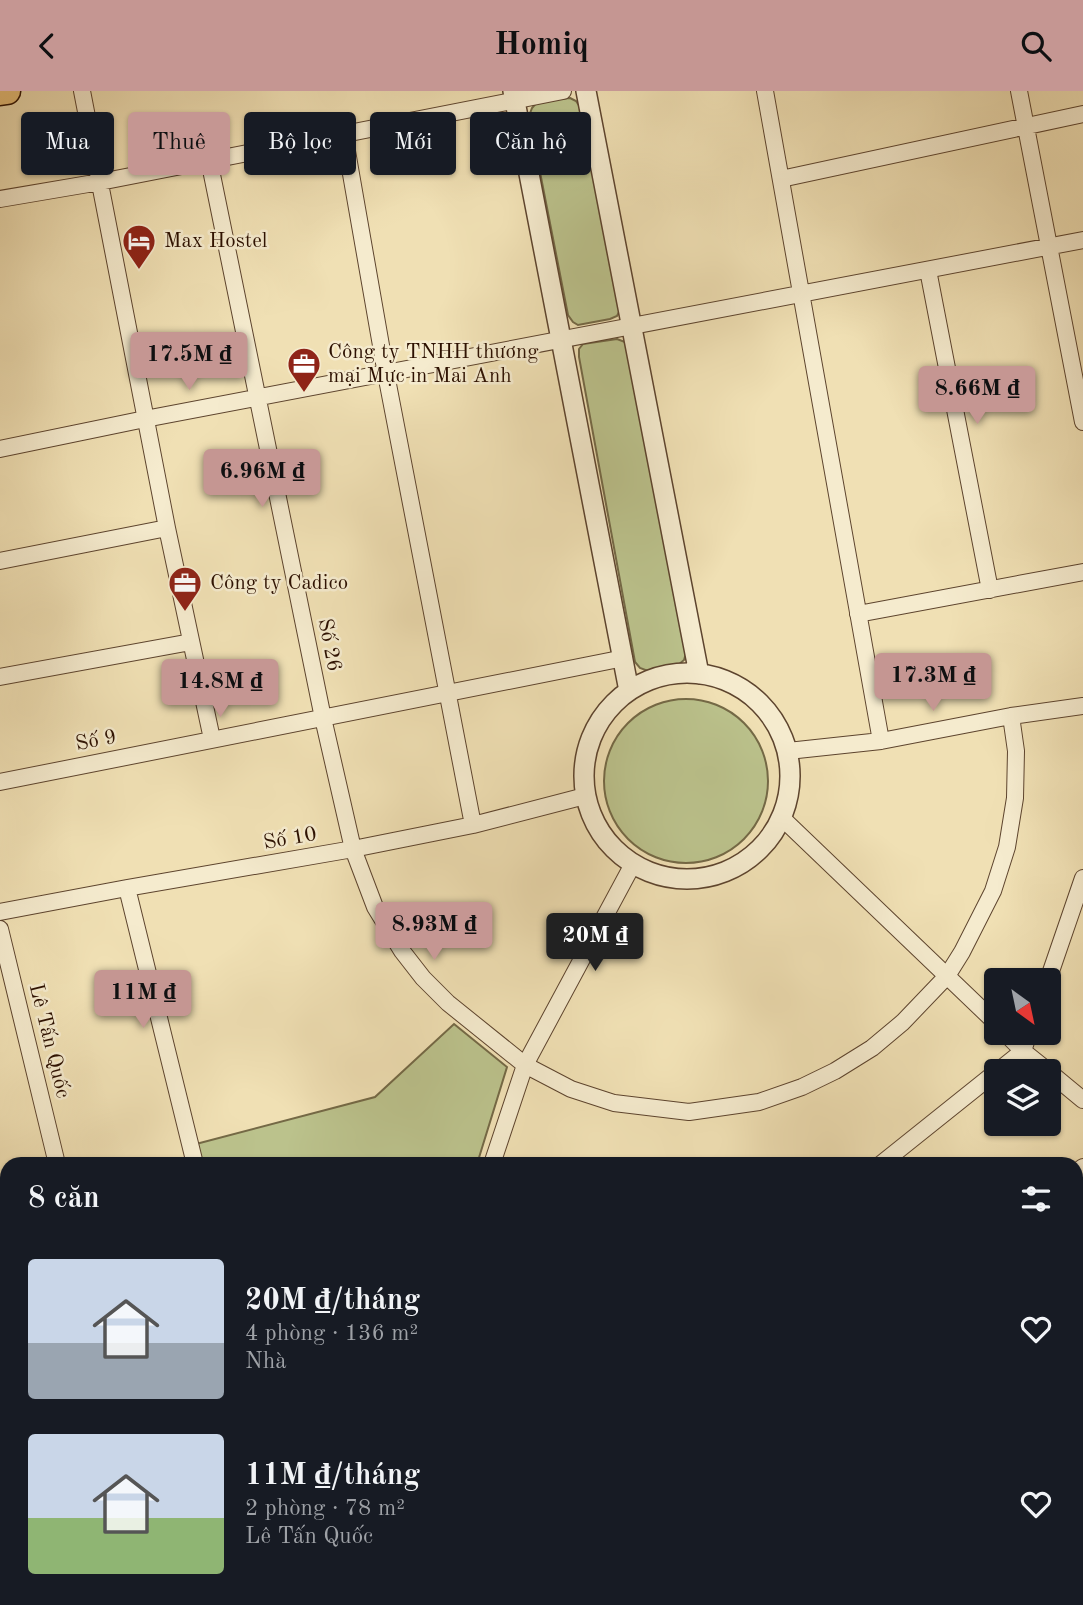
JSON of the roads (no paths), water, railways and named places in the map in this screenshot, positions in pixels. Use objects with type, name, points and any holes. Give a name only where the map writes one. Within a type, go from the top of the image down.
[{"type":"highway","points":[[0,92],[7,91]]},
{"type":"street","points":[[82,91],[145,419],[212,739]]},
{"type":"street","points":[[356,131],[513,95],[563,91]]},
{"type":"street","points":[[586,91],[699,674]]},
{"type":"street","points":[[765,91],[881,741]]},
{"type":"street","points":[[1019,91],[1048,247],[1076,351],[1083,422]]},
{"type":"street","points":[[513,95],[629,691]]},
{"type":"street","points":[[781,179],[1083,114]]},
{"type":"street","points":[[0,199],[135,175]]},
{"type":"street","name":"Số 26","points":[[212,175],[323,718],[353,849],[375,907],[387,929],[423,978],[448,1003],[525,1065],[571,1089],[614,1103],[689,1112],[759,1102],[809,1084],[872,1048],[903,1022],[947,975],[978,924],[993,891],[1007,847],[1015,799],[1016,751],[1011,716]]},
{"type":"street","points":[[351,175],[386,374],[473,825]]},
{"type":"street","points":[[0,449],[1083,240]]},
{"type":"street","points":[[928,270],[990,590]]},
{"type":"street","points":[[0,561],[167,528]]},
{"type":"street","points":[[858,614],[1083,572]]},
{"type":"street","points":[[0,677],[191,642]]},
{"type":"street","name":"Số 9","points":[[0,782],[624,658]]},
{"type":"street","points":[[699,674],[729,682],[755,698],[776,722],[788,751],[790,785],[782,818],[764,845],[747,859],[738,866],[708,877],[675,879],[643,870],[616,852],[596,826],[585,796],[584,766],[592,737],[607,712],[629,691],[663,676],[699,674]]},
{"type":"street","points":[[788,751],[881,741],[1011,716],[1083,706]]},
{"type":"street","name":"Số 10","points":[[0,912],[353,849],[473,825],[585,796]]},
{"type":"street","points":[[782,818],[984,1011]]},
{"type":"street","points":[[494,1157],[525,1065],[633,864]]},
{"type":"street","points":[[1052,968],[1083,878]]},
{"type":"street","points":[[127,888],[193,1157]]},
{"type":"street","name":"Lê Tấn Quốc","points":[[0,929],[55,1157]]},
{"type":"street","points":[[1017,1045],[1033,1059]]},
{"type":"street","points":[[1013,1059],[1023,1051],[1025,1045]]},
{"type":"street","points":[[890,1157],[984,1082]]},
{"type":"street","points":[[1061,1082],[1083,1100]]},
{"type":"place","name":"Max Hostel","points":[[139,271]]},
{"type":"place","name":"Công ty TNHH thương mại Mực in Mai Anh","points":[[304,394]]},
{"type":"place","name":"Công ty Cadico","points":[[185,613]]}]
